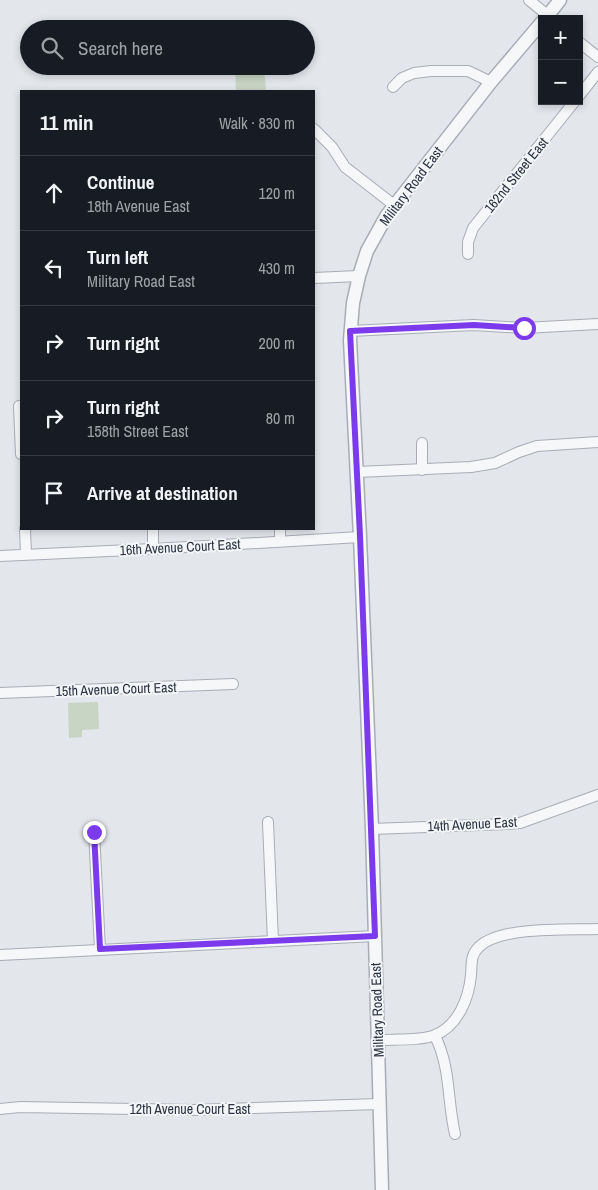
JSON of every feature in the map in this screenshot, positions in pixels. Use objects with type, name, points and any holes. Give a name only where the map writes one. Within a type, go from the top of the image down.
[{"type":"street","points":[[529,0],[543,15]]},
{"type":"street","name":"Military Road East","points":[[550,15],[560,0]]},
{"type":"street","name":"Military Road East","points":[[382,1190],[372,829],[350,331],[353,303],[359,276],[371,243],[394,204],[491,82],[538,29]]},
{"type":"street","points":[[583,45],[598,57]]},
{"type":"street","points":[[393,87],[402,78],[414,73],[431,71],[468,72],[491,82]]},
{"type":"street","points":[[583,91],[598,72]]},
{"type":"street","name":"162nd Street East","points":[[468,254],[468,242],[473,228],[572,105]]},
{"type":"street","points":[[315,130],[332,147],[345,167],[394,204]]},
{"type":"street","points":[[315,278],[359,276]]},
{"type":"street","points":[[350,331],[474,325],[524,328],[598,324]]},
{"type":"street","points":[[19,406],[20,430]]},
{"type":"street","points":[[357,472],[471,468],[495,464],[519,452],[548,444],[598,442]]},
{"type":"street","points":[[422,443],[422,470]]},
{"type":"street","points":[[25,530],[26,554]]},
{"type":"street","points":[[152,530],[154,549]]},
{"type":"street","points":[[280,530],[280,541]]},
{"type":"street","name":"16th Avenue Court East","points":[[0,556],[154,549],[360,536]]},
{"type":"street","name":"15th Avenue Court East","points":[[0,693],[233,684]]},
{"type":"street","name":"14th Avenue East","points":[[372,829],[514,824],[534,819],[598,795]]},
{"type":"street","points":[[268,822],[273,941]]},
{"type":"street","points":[[94,832],[100,949]]},
{"type":"street","points":[[378,1040],[435,1036],[452,1022],[466,1001],[470,987],[473,954],[479,946],[488,941],[505,934],[598,928]]},
{"type":"street","points":[[0,955],[375,936]]},
{"type":"street","points":[[435,1036],[440,1046],[448,1075],[450,1113],[455,1134]]},
{"type":"street","name":"12th Avenue Court East","points":[[0,1109],[20,1107],[201,1110],[379,1104]]},
{"type":"green space","points":[[235,75],[265,75],[266,90],[236,90]]},
{"type":"green space","points":[[98,702],[99,729],[82,730],[82,737],[69,738],[68,703]]},
{"type":"route","points":[[94,832],[100,949],[375,936],[360,536],[350,331],[474,325],[524,328]]}]
